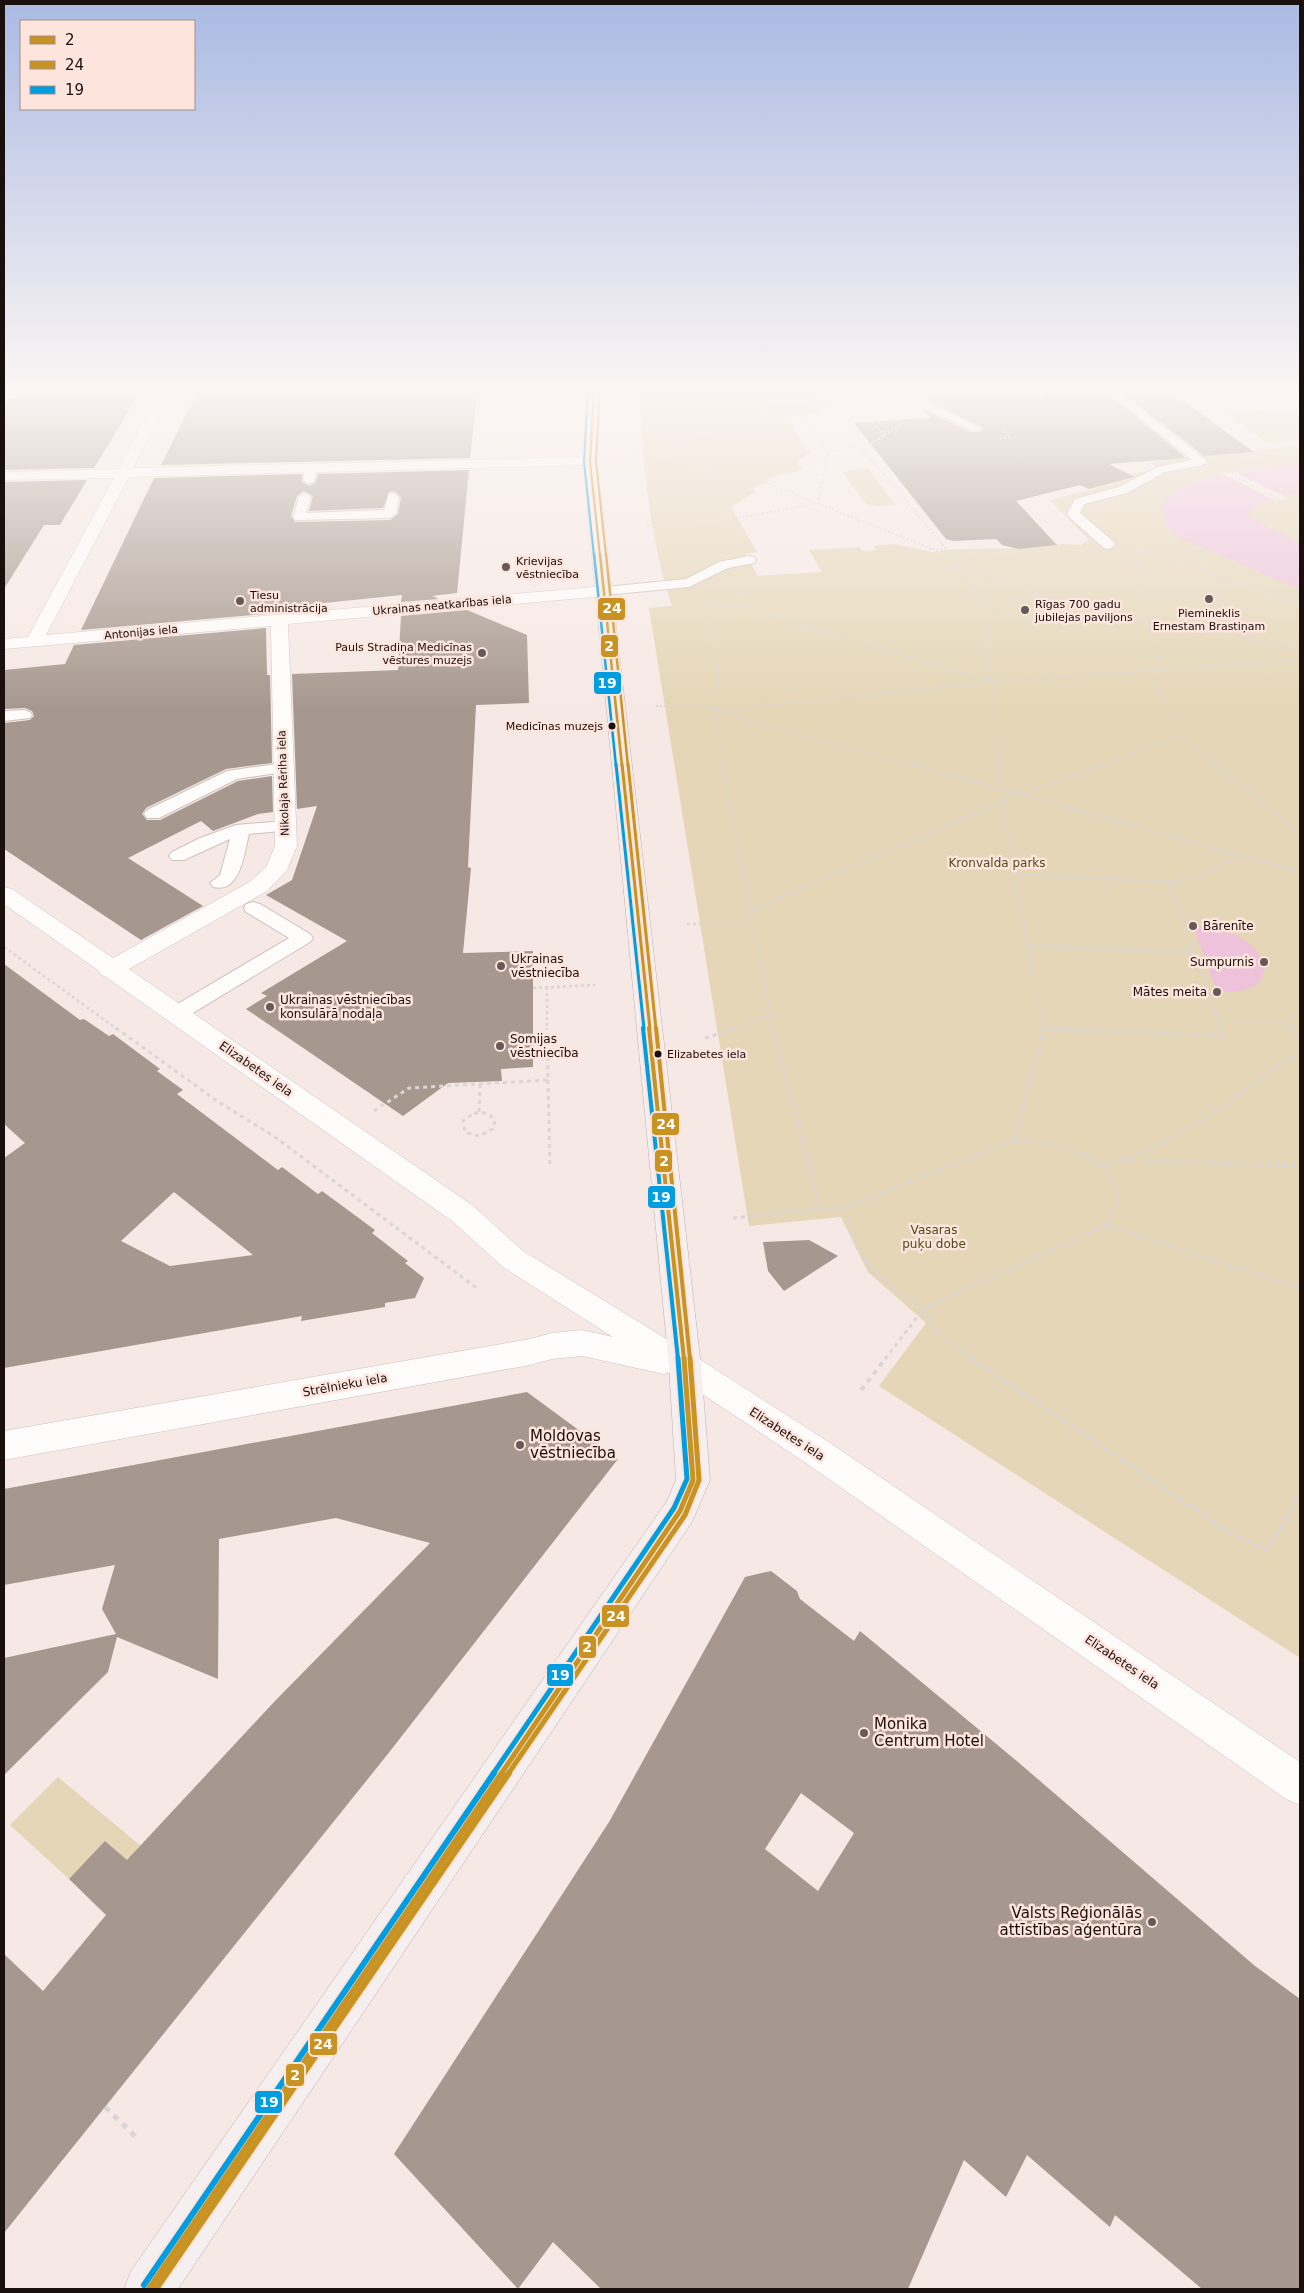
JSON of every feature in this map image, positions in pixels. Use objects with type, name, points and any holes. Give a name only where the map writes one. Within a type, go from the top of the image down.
[{"type":"main road","points":[[149,2289],[680,1511],[693,1480],[685,1366],[594,495]]},
{"type":"street","points":[[34,641],[112,495]]},
{"type":"street","name":"Ukrainas neatkarības iela","points":[[279,619],[605,591]]},
{"type":"street","name":"Antonijas iela","points":[[4,644],[279,619]]},
{"type":"street","name":"Nikolaja Rēriha iela","points":[[110,970],[259,886],[276,870],[286,846],[279,619]]},
{"type":"street","name":"Elizabetes iela","points":[[4,894],[110,970],[462,1214],[513,1259],[685,1366],[815,1451],[1300,1785]]},
{"type":"street","name":"Strēlnieku iela","points":[[4,1446],[521,1354],[552,1346],[582,1343],[685,1366]]},
{"type":"lane","points":[[1104,495],[1079,502],[1073,514],[1109,545]]},
{"type":"lane","points":[[305,497],[299,517],[390,514],[393,497]]},
{"type":"lane","points":[[605,591],[689,583],[724,565],[749,560]]},
{"type":"lane","points":[[4,716],[24,714]]},
{"type":"lane","points":[[153,814],[233,775],[283,768]]},
{"type":"lane","points":[[178,856],[206,842],[242,828],[285,826]]},
{"type":"lane","points":[[219,884],[228,878],[242,828]]},
{"type":"lane","points":[[176,1014],[303,938],[253,908]]},
{"type":"path","points":[[797,495],[948,556]]},
{"type":"path","points":[[818,503],[820,495]]},
{"type":"path","points":[[901,495],[947,550],[954,569],[987,609],[987,675],[992,682],[1001,789]]},
{"type":"path","points":[[1274,495],[1300,509]]},
{"type":"path","points":[[647,526],[724,521],[818,503]]},
{"type":"path","points":[[1109,545],[1137,569],[1141,576],[1140,596],[1163,669]]},
{"type":"path","points":[[932,549],[947,550]]},
{"type":"path","points":[[954,569],[966,569],[985,574],[1039,595],[1148,622],[1300,649]]},
{"type":"path","points":[[1213,596],[1215,573]]},
{"type":"path","points":[[1033,600],[1039,595]]},
{"type":"path","points":[[1140,596],[1213,596],[1256,642]]},
{"type":"path","points":[[987,609],[999,609],[1007,616],[1022,620],[1038,620],[1049,616],[1049,608],[1033,600],[1008,600],[1001,604],[999,609]]},
{"type":"path","points":[[820,1209],[770,1016],[724,776],[716,721],[719,710],[714,691],[720,679],[703,602],[744,607],[992,682]]},
{"type":"path","points":[[719,710],[992,682],[1300,660]]},
{"type":"path","points":[[1151,670],[1180,736],[1300,833]]},
{"type":"path","points":[[656,706],[705,706],[745,720],[1024,794],[1300,872]]},
{"type":"path","points":[[1024,794],[1180,736]]},
{"type":"path","points":[[751,910],[1003,802],[1011,791]]},
{"type":"path","points":[[1003,802],[1014,874],[1044,1028],[1015,1140]]},
{"type":"path","points":[[1014,874],[1169,882],[1191,880],[1213,874],[1241,856]]},
{"type":"path","points":[[1044,1028],[1224,1036],[1169,882]]},
{"type":"path","points":[[687,924],[753,924]]},
{"type":"path","points":[[1028,946],[1195,952]]},
{"type":"path","points":[[4,947],[217,1101],[275,1137],[478,1289]]},
{"type":"path","points":[[533,988],[595,985]]},
{"type":"path","points":[[547,987],[550,1166]]},
{"type":"path","points":[[1286,1024],[1300,1004]]},
{"type":"path","points":[[704,1038],[770,1016]]},
{"type":"path","points":[[1219,1020],[1286,1024],[1300,1040]]},
{"type":"path","points":[[1105,1166],[1156,1147],[1223,1107],[1300,1050]]},
{"type":"path","points":[[372,1112],[408,1088],[548,1080]]},
{"type":"path","points":[[479,1112],[480,1084]]},
{"type":"path","points":[[479,1112],[493,1118],[495,1121],[493,1129],[479,1136],[465,1132],[463,1121],[469,1115],[479,1112]]},
{"type":"path","points":[[734,1218],[846,1207],[1015,1140],[1048,1144],[1077,1152],[1105,1166],[1116,1183],[1117,1206],[1106,1225],[924,1308],[861,1390]]},
{"type":"path","points":[[1121,1160],[1300,1166]]},
{"type":"path","points":[[846,1207],[856,1245],[870,1267],[892,1288],[924,1308],[940,1337],[1226,1530],[1268,1551],[1300,1493]]},
{"type":"path","points":[[1106,1225],[1300,1288]]},
{"type":"path","points":[[105,2107],[138,2139]]},
{"type":"green space","name":"Kronvalda parks","points":[[648,495],[750,495],[731,507],[757,552],[745,554],[758,576],[822,572],[809,550],[859,547],[862,551],[877,550],[874,546],[894,544],[933,552],[955,549],[1029,548],[1063,544],[1081,545],[1089,540],[1050,500],[1070,495],[1300,495],[1300,1658],[879,1386],[926,1323],[868,1272],[841,1217],[749,1226],[649,608],[672,606],[652,526]]},
{"type":"green space","points":[[859,495],[888,495],[895,505],[879,506],[866,504]]},
{"type":"green space","points":[[58,1777],[141,1846],[127,1861],[105,1842],[69,1879],[10,1825]]},
{"type":"shaded area","points":[[1172,495],[1289,495],[1263,502],[1248,511],[1249,517],[1300,543],[1300,589],[1184,540],[1165,526],[1163,502]]},
{"type":"shaded area","points":[[1193,926],[1226,932],[1251,945],[1257,951],[1264,965],[1262,978],[1248,989],[1217,992]]},
{"type":"pier","points":[[1264,495],[1281,495],[1287,498],[1276,501]]},
{"type":"building","points":[[4,495],[78,495],[60,525],[44,525],[4,589]]},
{"type":"building","points":[[146,495],[298,495],[291,516],[295,522],[390,520],[398,514],[401,497],[399,495],[467,495],[457,593],[432,596],[439,599],[401,602],[402,595],[266,609],[266,614],[81,630]]},
{"type":"building","points":[[311,495],[388,495],[383,508],[309,511],[313,496]]},
{"type":"building","points":[[911,495],[1040,495],[1016,501],[1057,545],[1019,549],[1002,545],[996,539],[954,541],[946,539]]},
{"type":"building","points":[[467,610],[527,635],[529,703],[476,705],[468,867],[471,868],[463,953],[533,951],[533,1067],[501,1069],[502,1081],[448,1083],[403,1116],[246,1009],[267,996],[261,993],[347,941],[266,895],[292,880],[317,806],[297,809],[292,674],[398,670],[401,616]]},
{"type":"building","points":[[266,628],[267,675],[270,675],[272,763],[226,769],[146,808],[142,814],[147,820],[160,820],[238,781],[272,776],[273,812],[258,814],[213,831],[201,821],[128,858],[203,906],[141,940],[4,849],[4,723],[30,720],[34,716],[32,711],[25,708],[4,709],[4,670],[65,664],[74,645]]},
{"type":"building","points":[[4,964],[80,1020],[84,1019],[109,1036],[113,1034],[160,1069],[157,1071],[183,1090],[177,1094],[278,1170],[282,1167],[318,1194],[322,1191],[375,1230],[372,1233],[408,1261],[405,1263],[424,1278],[415,1298],[385,1303],[385,1307],[301,1321],[302,1316],[4,1368],[4,1158],[25,1143],[4,1124]],"holes":[[[174,1192],[253,1255],[170,1266],[121,1241]]]},
{"type":"building","points":[[809,1240],[838,1256],[784,1291],[768,1271],[763,1242]]},
{"type":"building","points":[[527,1392],[618,1459],[387,1755],[4,2233],[4,1954],[43,1991],[106,1915],[69,1879],[105,1841],[127,1860],[274,1702],[430,1543],[336,1518],[219,1539],[218,1679],[117,1637],[108,1672],[4,1775],[4,1658],[116,1634],[102,1609],[115,1565],[4,1585],[4,1489]]},
{"type":"building","points":[[771,1571],[797,1591],[800,1599],[854,1641],[860,1631],[1018,1762],[1255,1966],[1300,1999],[1300,2289],[1202,2289],[1115,2215],[1110,2227],[1027,2155],[1006,2197],[964,2160],[908,2289],[601,2289],[553,2242],[518,2289],[394,2154],[609,1822],[745,1577]],"holes":[[[801,1793],[854,1833],[818,1891],[765,1849]]]},
{"type":"transit line","name":"19","points":[[144,2285],[674,1508],[687,1479],[679,1367],[587,495]]},
{"type":"transit line","name":"2","points":[[149,2289],[680,1511],[693,1480],[685,1366],[594,495]]},
{"type":"transit line","name":"24","points":[[156,2289],[685,1515],[699,1480],[691,1365],[600,495]]},
{"type":"place","name":"Krievijas vēstniecība","points":[[506,567]]},
{"type":"place","name":"Piemineklis Ernestam Brastiņam","points":[[1209,599]]},
{"type":"place","name":"Tiesu administrācija","points":[[240,601]]},
{"type":"place","name":"Rīgas 700 gadu jubilejas paviljons","points":[[1025,610]]},
{"type":"place","name":"Pauls Stradiņa Medicīnas vēstures muzejs","points":[[482,653]]},
{"type":"place","name":"Medicīnas muzejs","points":[[612,726]]},
{"type":"place","name":"Bārenīte","points":[[1193,926]]},
{"type":"place","name":"Sumpurnis","points":[[1264,962]]},
{"type":"place","name":"Ukrainas vēstniecība","points":[[501,966]]},
{"type":"place","name":"Mātes meita","points":[[1217,992]]},
{"type":"place","name":"Ukrainas vēstniecības konsulārā nodaļa","points":[[270,1007]]},
{"type":"place","name":"Somijas vēstniecība","points":[[500,1046]]},
{"type":"place","name":"Elizabetes iela","points":[[658,1054]]},
{"type":"place","name":"Moldovas vēstniecība","points":[[520,1445]]},
{"type":"place","name":"Monika Centrum Hotel","points":[[864,1733]]},
{"type":"place","name":"Valsts Reģionālās attīstības aģentūra","points":[[1152,1922]]},
{"type":"park label","name":"Vasaras puķu dobe","points":[[934,1237]]}]
